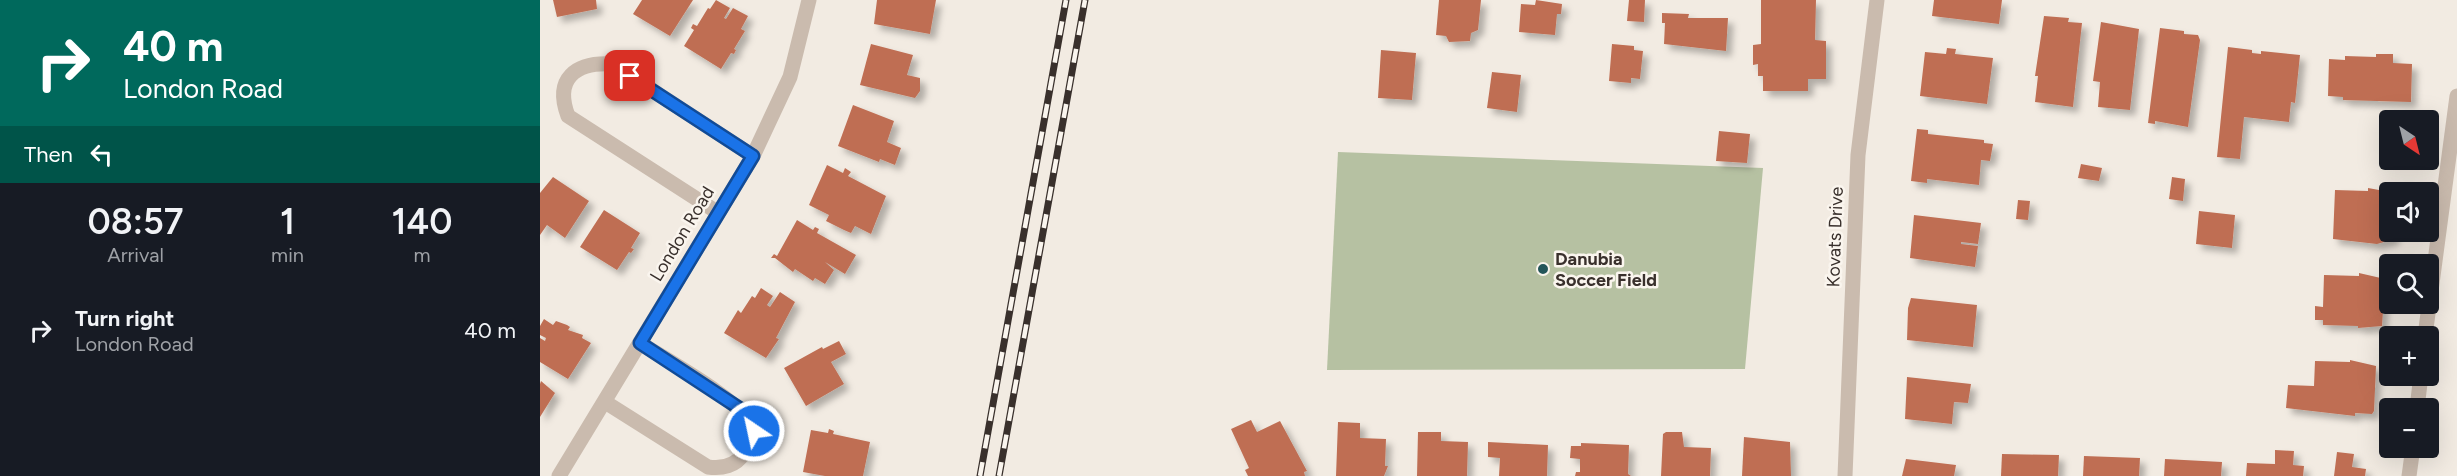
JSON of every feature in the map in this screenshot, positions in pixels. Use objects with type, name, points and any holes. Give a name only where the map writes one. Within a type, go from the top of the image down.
[{"type":"street","name":"London Road","points":[[559,476],[753,156],[790,77],[809,0]]},
{"type":"street","name":"Kovats Drive","points":[[1845,476],[1858,155],[1877,0]]},
{"type":"street","points":[[717,212],[568,117],[562,90],[568,78],[579,69],[595,63],[612,64],[753,156]]},
{"type":"street","points":[[2426,326],[2457,96]]},
{"type":"street","points":[[605,402],[708,467],[724,467],[733,464],[748,448],[754,431],[748,417],[739,408],[640,343]]},
{"type":"street","points":[[2409,476],[2411,458]]},
{"type":"green space","name":"Danubia Soccer Field","points":[[1338,152],[1763,168],[1745,369],[1327,370]]},
{"type":"building","points":[[553,0],[596,0],[597,9],[557,17]]},
{"type":"building","points":[[642,0],[693,0],[670,36],[633,14]]},
{"type":"building","points":[[716,0],[730,8],[724,18],[726,19],[733,8],[748,16],[741,29],[745,31],[734,49],[736,50],[734,54],[731,53],[721,69],[684,46],[694,30],[691,28],[693,24],[697,26]]},
{"type":"building","points":[[877,0],[936,0],[930,34],[874,24]]},
{"type":"building","points":[[1439,0],[1481,0],[1478,30],[1471,33],[1470,41],[1449,42],[1446,36],[1436,35]]},
{"type":"building","points":[[1536,0],[1562,4],[1561,14],[1557,14],[1555,35],[1519,32],[1521,4],[1535,5]]},
{"type":"building","points":[[1629,0],[1645,0],[1644,22],[1627,21]]},
{"type":"building","points":[[1761,0],[1816,0],[1815,40],[1826,41],[1826,79],[1808,79],[1808,91],[1763,91],[1763,76],[1758,76],[1758,64],[1753,65],[1753,45],[1761,44]]},
{"type":"building","points":[[1934,0],[2002,0],[1999,24],[1932,16]]},
{"type":"building","points":[[1662,13],[1689,14],[1688,18],[1728,18],[1726,51],[1664,44],[1665,23],[1662,23]]},
{"type":"building","points":[[2044,16],[2069,18],[2068,22],[2082,23],[2073,107],[2035,102],[2038,76],[2035,76]]},
{"type":"building","points":[[2101,22],[2139,29],[2130,110],[2098,107],[2100,82],[2093,81]]},
{"type":"building","points":[[2160,28],[2198,35],[2200,40],[2188,127],[2155,121],[2155,124],[2148,123]]},
{"type":"building","points":[[871,44],[913,55],[907,75],[920,78],[920,91],[915,98],[860,85]]},
{"type":"building","points":[[1612,44],[1634,46],[1634,50],[1643,51],[1640,79],[1631,78],[1631,83],[1609,81]]},
{"type":"building","points":[[2228,47],[2252,50],[2252,53],[2261,54],[2261,51],[2300,55],[2295,103],[2291,102],[2289,122],[2244,117],[2240,159],[2217,157]]},
{"type":"building","points":[[1947,48],[1956,49],[1955,54],[1993,58],[1987,104],[1920,96],[1925,52],[1946,54]]},
{"type":"building","points":[[1381,50],[1416,53],[1412,100],[1378,98]]},
{"type":"building","points":[[2376,54],[2393,54],[2393,63],[2412,64],[2411,102],[2343,100],[2343,97],[2328,96],[2329,59],[2345,60],[2345,56],[2376,57]]},
{"type":"building","points":[[1492,72],[1521,75],[1517,112],[1487,108]]},
{"type":"building","points":[[853,105],[894,121],[887,142],[901,148],[895,165],[880,159],[879,162],[838,146]]},
{"type":"building","points":[[1917,129],[1928,130],[1928,134],[1984,140],[1984,143],[1993,144],[1990,161],[1981,160],[1979,185],[1927,179],[1927,183],[1911,181]]},
{"type":"building","points":[[1719,131],[1750,134],[1747,163],[1716,161]]},
{"type":"building","points":[[2081,164],[2102,168],[2099,181],[2078,178]]},
{"type":"building","points":[[827,165],[843,173],[845,168],[851,172],[848,176],[886,196],[871,234],[855,226],[851,233],[844,230],[826,221],[829,215],[809,205]]},
{"type":"building","points":[[553,177],[589,201],[565,238],[547,225],[540,235],[540,193]]},
{"type":"building","points":[[2172,177],[2185,179],[2183,201],[2169,199]]},
{"type":"building","points":[[2368,188],[2379,190],[2379,242],[2384,242],[2377,244],[2333,239],[2335,190],[2368,191]]},
{"type":"building","points":[[2018,200],[2030,201],[2028,220],[2016,219]]},
{"type":"building","points":[[604,210],[640,233],[631,248],[634,249],[631,253],[629,252],[617,270],[580,247]]},
{"type":"building","points":[[2199,211],[2235,215],[2232,248],[2196,244]]},
{"type":"building","points":[[1914,215],[1981,223],[1978,244],[1961,242],[1961,244],[1978,246],[1975,267],[1910,258]]},
{"type":"building","points":[[797,220],[813,230],[815,227],[819,229],[817,233],[856,255],[845,274],[825,262],[834,270],[825,284],[815,278],[813,281],[795,269],[793,272],[775,258],[771,258],[774,254],[777,256]]},
{"type":"building","points":[[2359,273],[2379,278],[2379,314],[2383,314],[2382,326],[2358,328],[2358,326],[2323,325],[2323,320],[2315,320],[2315,306],[2323,307],[2324,275],[2359,276]]},
{"type":"building","points":[[761,288],[773,296],[767,305],[770,307],[780,292],[795,302],[776,338],[779,339],[766,358],[724,333],[738,310],[741,313],[752,296],[755,298]]},
{"type":"building","points":[[1911,298],[1977,305],[1973,347],[1907,340],[1908,308]]},
{"type":"building","points":[[544,319],[553,325],[556,321],[567,325],[570,327],[568,330],[583,335],[582,338],[591,343],[568,379],[540,362],[540,338],[545,341],[546,338],[540,335],[540,326]]},
{"type":"building","points":[[839,341],[846,354],[831,362],[844,384],[806,406],[784,368],[822,347],[823,349]]},
{"type":"building","points":[[2350,360],[2376,366],[2372,414],[2355,413],[2355,416],[2286,408],[2288,385],[2314,386],[2315,361],[2350,362]]},
{"type":"building","points":[[1907,377],[1971,384],[1968,403],[1954,402],[1952,424],[1905,419]]},
{"type":"building","points":[[541,381],[555,393],[540,417],[540,384]]},
{"type":"building","points":[[1251,420],[1257,432],[1280,421],[1307,471],[1304,472],[1305,476],[1248,476],[1245,470],[1249,468],[1231,429]]},
{"type":"building","points":[[1338,422],[1360,423],[1360,438],[1386,439],[1385,466],[1388,466],[1384,476],[1336,476]]},
{"type":"building","points":[[829,429],[834,431],[833,434],[870,442],[863,476],[825,476],[803,472],[811,430],[828,433]]},
{"type":"building","points":[[1418,432],[1441,432],[1441,441],[1468,442],[1467,476],[1417,476]]},
{"type":"building","points":[[1682,432],[1684,447],[1711,448],[1710,476],[1661,476],[1663,434]]},
{"type":"building","points":[[1744,437],[1790,442],[1791,476],[1742,476]]},
{"type":"building","points":[[1488,442],[1548,445],[1547,476],[1499,476],[1500,458],[1488,457]]},
{"type":"building","points":[[1581,443],[1629,445],[1628,474],[1631,476],[1575,476],[1576,472],[1580,472],[1580,459],[1570,458],[1571,446],[1581,446]]},
{"type":"building","points":[[2275,450],[2294,451],[2293,465],[2304,466],[2303,476],[2246,476],[2247,463],[2275,464]]},
{"type":"building","points":[[2337,452],[2354,454],[2352,467],[2366,469],[2365,476],[2334,476]]},
{"type":"building","points":[[2002,454],[2059,455],[2058,476],[2001,476]]},
{"type":"building","points":[[2084,456],[2140,458],[2139,476],[2083,476]]},
{"type":"building","points":[[1906,459],[1956,465],[1954,476],[1902,476]]},
{"type":"building","points":[[2165,459],[2222,462],[2221,476],[2164,476]]},
{"type":"railway","points":[[980,476],[1066,0]]},
{"type":"railway","points":[[999,476],[1085,0]]},
{"type":"place","name":"Danubia Soccer Field","points":[[1543,269]]},
{"type":"route","points":[[630,76],[753,156],[717,212],[640,343],[739,408],[748,417],[754,431]]}]
